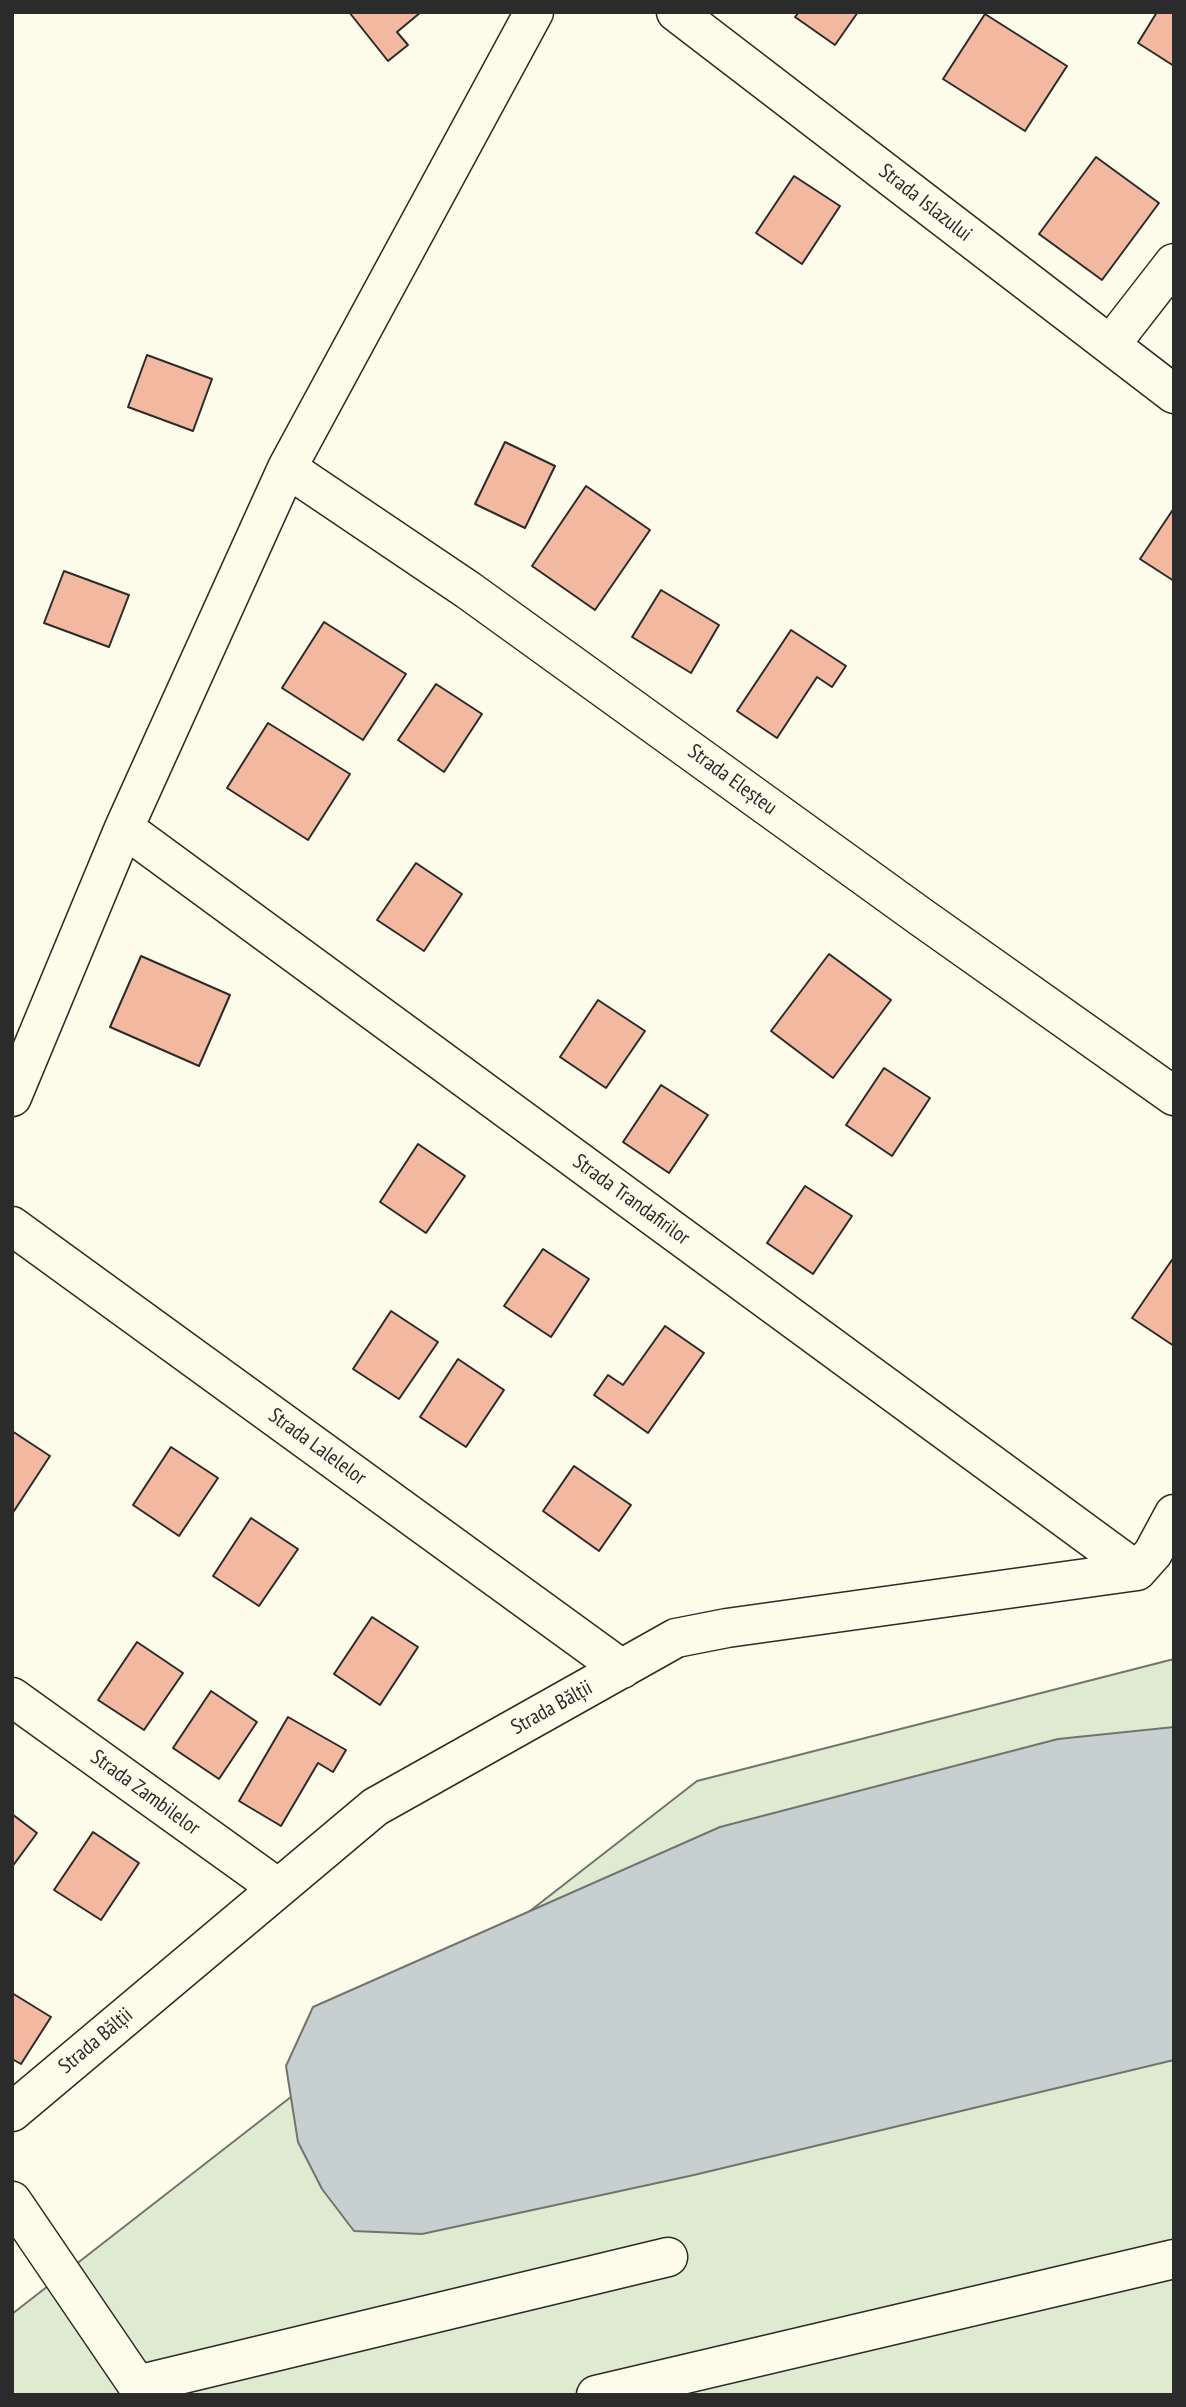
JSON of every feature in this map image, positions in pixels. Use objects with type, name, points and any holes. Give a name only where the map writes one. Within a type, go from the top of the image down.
[{"type":"street","points":[[12,1097],[124,828],[288,468],[534,12]]},
{"type":"street","name":"Strada Islazului","points":[[676,12],[1174,394]]},
{"type":"street","points":[[1111,344],[1174,264]]},
{"type":"street","name":"Strada Eleșteu","points":[[288,468],[468,590],[1174,1096]]},
{"type":"street","name":"Strada Trandafirilor","points":[[124,828],[1137,1571]]},
{"type":"street","name":"Strada Lalelelor","points":[[12,1226],[621,1669]]},
{"type":"street","points":[[1137,1571],[1153,1553],[1174,1514]]},
{"type":"street","name":"Strada Bălții","points":[[12,2112],[375,1807],[676,1638],[727,1628],[1137,1571]]},
{"type":"street","name":"Strada Zambilelor","points":[[12,1697],[278,1888]]},
{"type":"street","points":[[12,2201],[140,2390],[668,2257]]},
{"type":"street","points":[[596,2395],[1174,2259]]},
{"type":"green space","points":[[1174,1659],[1174,2395],[12,2395],[12,2314],[697,1781]]},
{"type":"shaded area","points":[[1174,1727],[1174,2060],[694,2175],[422,2234],[354,2231],[322,2189],[298,2142],[286,2066],[313,2007],[720,1827],[1058,1739]]},
{"type":"building","points":[[349,12],[421,12],[397,32],[408,45],[388,61]]},
{"type":"building","points":[[799,12],[858,12],[835,45],[795,17]]},
{"type":"building","points":[[1157,12],[1174,12],[1174,66],[1138,43]]},
{"type":"building","points":[[985,14],[1067,66],[1025,131],[943,79]]},
{"type":"building","points":[[1096,157],[1159,203],[1102,280],[1039,234]]},
{"type":"building","points":[[794,176],[840,206],[802,264],[756,233]]},
{"type":"building","points":[[147,355],[212,379],[193,431],[128,407]]},
{"type":"building","points":[[505,442],[555,466],[525,528],[475,504]]},
{"type":"building","points":[[586,486],[650,530],[595,610],[532,566]]},
{"type":"building","points":[[1174,508],[1174,581],[1140,559]]},
{"type":"building","points":[[64,571],[129,595],[109,647],[44,623]]},
{"type":"building","points":[[661,590],[719,625],[691,673],[632,637]]},
{"type":"building","points":[[324,622],[406,674],[363,740],[282,688]]},
{"type":"building","points":[[791,630],[846,666],[832,687],[817,677],[777,738],[737,711]]},
{"type":"building","points":[[436,684],[482,714],[444,772],[398,740]]},
{"type":"building","points":[[268,723],[350,774],[308,840],[227,788]]},
{"type":"building","points":[[416,863],[462,894],[424,951],[377,920]]},
{"type":"building","points":[[829,954],[891,1000],[833,1078],[771,1031]]},
{"type":"building","points":[[141,956],[230,995],[199,1066],[110,1027]]},
{"type":"building","points":[[598,1000],[645,1031],[606,1088],[560,1057]]},
{"type":"building","points":[[884,1068],[930,1098],[892,1156],[846,1125]]},
{"type":"building","points":[[661,1085],[708,1115],[669,1173],[623,1142]]},
{"type":"building","points":[[418,1144],[465,1176],[426,1233],[380,1202]]},
{"type":"building","points":[[805,1186],[852,1216],[813,1274],[767,1243]]},
{"type":"building","points":[[543,1249],[589,1279],[551,1337],[504,1306]]},
{"type":"building","points":[[1174,1257],[1174,1346],[1132,1318]]},
{"type":"building","points":[[391,1311],[438,1342],[399,1399],[353,1369]]},
{"type":"building","points":[[665,1326],[704,1353],[648,1433],[594,1395],[608,1375],[623,1385]]},
{"type":"building","points":[[458,1359],[504,1390],[466,1447],[420,1417]]},
{"type":"building","points":[[12,1431],[50,1456],[12,1514]]},
{"type":"building","points":[[171,1447],[218,1478],[179,1536],[133,1505]]},
{"type":"building","points":[[574,1466],[631,1505],[599,1551],[543,1511]]},
{"type":"building","points":[[251,1518],[298,1549],[259,1606],[213,1576]]},
{"type":"building","points":[[372,1617],[418,1647],[380,1705],[334,1674]]},
{"type":"building","points":[[137,1642],[183,1673],[144,1730],[98,1700]]},
{"type":"building","points":[[211,1691],[257,1722],[219,1779],[173,1748]]},
{"type":"building","points":[[288,1717],[346,1750],[333,1772],[318,1763],[281,1826],[239,1801]]},
{"type":"building","points":[[12,1814],[37,1833],[12,1867]]},
{"type":"building","points":[[93,1832],[139,1863],[101,1920],[54,1890]]},
{"type":"building","points":[[12,1993],[51,2017],[21,2064],[12,2059]]}]
